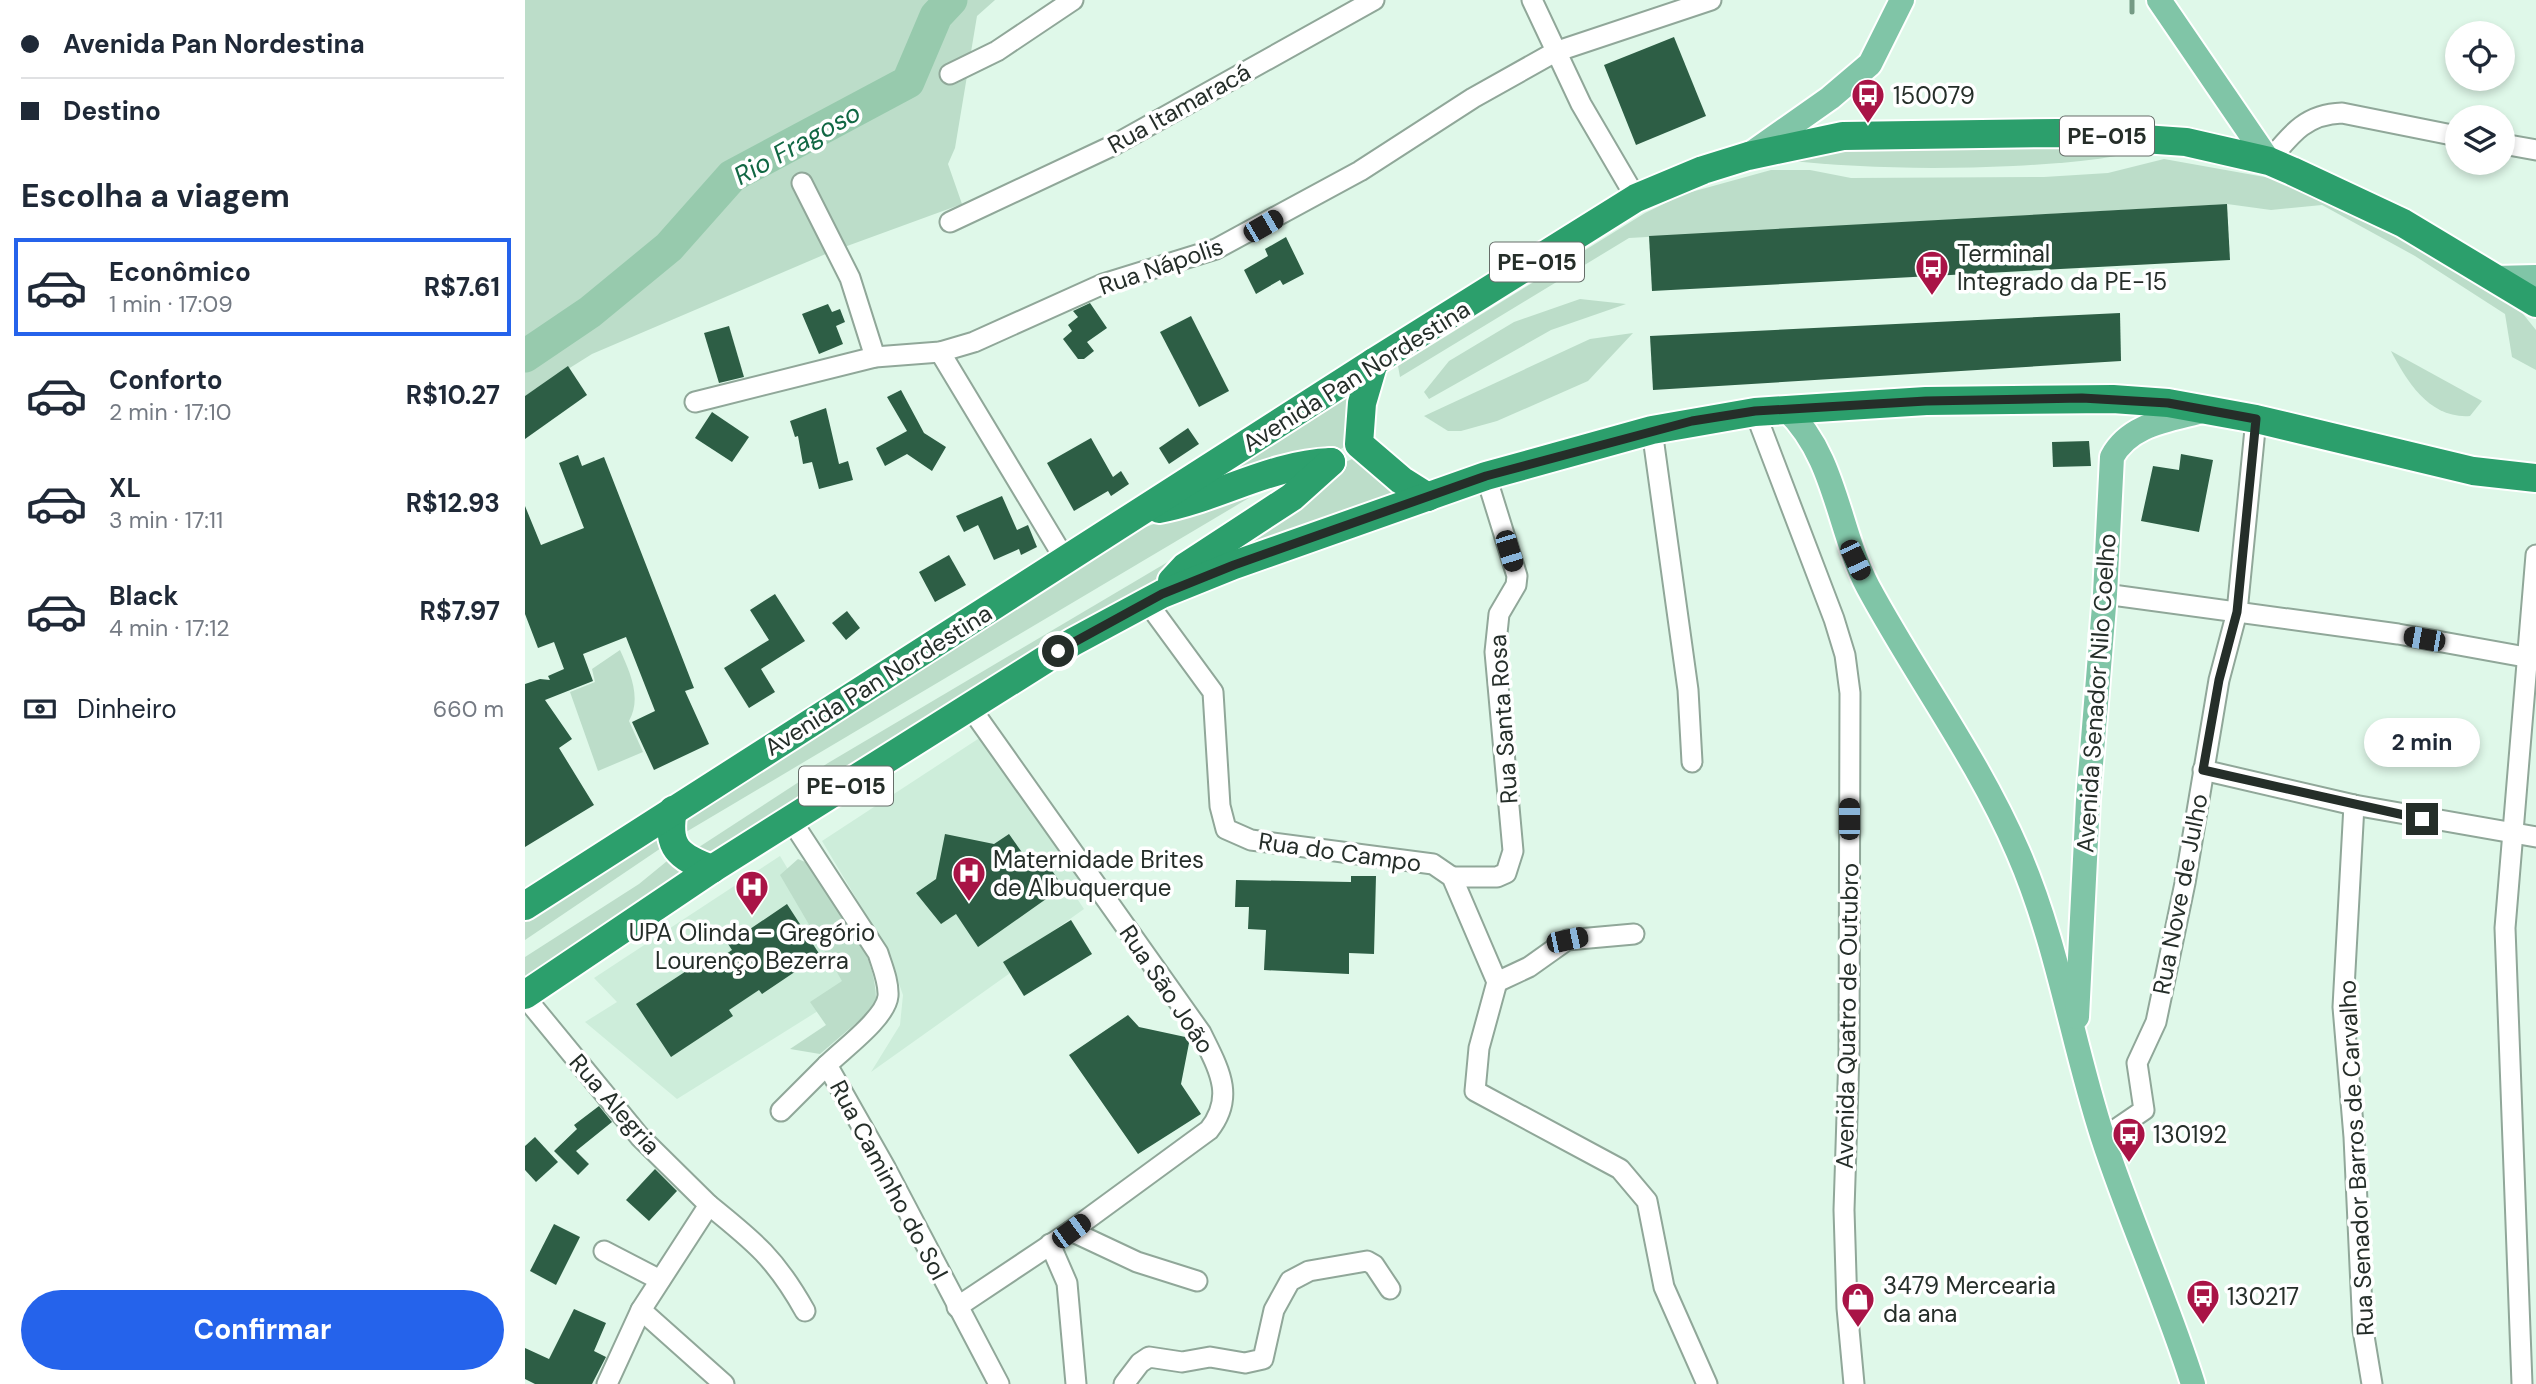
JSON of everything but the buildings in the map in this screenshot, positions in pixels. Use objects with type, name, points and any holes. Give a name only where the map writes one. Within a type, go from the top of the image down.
[{"type":"highway","name":"Avenida Pan Nordestina","points":[[525,906],[1374,362],[1636,198],[1703,170],[1748,156],[1843,136],[2058,134],[2186,142],[2269,161],[2403,223],[2536,303]]},
{"type":"highway","points":[[1374,362],[1360,412],[1359,444],[1401,480],[1428,497]]},
{"type":"highway","name":"PE-015","points":[[525,996],[712,869],[1073,642],[1154,598],[1486,476],[1652,430],[1755,411],[1926,401],[2082,398],[2168,403],[2256,419],[2473,471],[2536,478]]},
{"type":"highway","points":[[1145,511],[1200,500],[1296,465],[1331,462],[1292,497],[1185,567],[1154,598]]},
{"type":"highway","points":[[673,810],[670,824],[675,847],[683,856],[712,869]]},
{"type":"main road","points":[[1748,156],[1830,98],[1870,64],[1902,0]]},
{"type":"main road","points":[[2159,0],[2269,161]]},
{"type":"main road","points":[[2494,278],[2536,276]]},
{"type":"main road","name":"Avenida Senador Nilo Coelho","points":[[1787,410],[1807,431],[1822,459],[1855,560],[1868,587],[1933,696],[2017,849],[2043,911],[2103,1138],[2193,1384]]},
{"type":"main road","name":"Avenida Senador Nilo Coelho","points":[[2077,1039],[2088,800],[2105,594],[2112,457],[2120,441],[2133,432],[2206,410]]},
{"type":"street","points":[[950,74],[997,51],[1073,0]]},
{"type":"street","name":"Rua Itamaracá","points":[[950,222],[1114,145],[1374,0]]},
{"type":"street","points":[[1532,0],[1581,104],[1636,198]]},
{"type":"street","name":"Rua Nápolis","points":[[695,402],[875,357],[940,352],[974,342],[1103,284],[1216,249],[1243,237],[1360,171],[1473,98],[1555,52],[1711,0]]},
{"type":"street","points":[[2269,161],[2294,130],[2324,113],[2342,113],[2445,134]]},
{"type":"street","points":[[2515,146],[2536,150]]},
{"type":"street","points":[[802,183],[851,278],[875,357]]},
{"type":"street","points":[[940,352],[1066,561]]},
{"type":"street","name":"Avenida Quatro de Outubro","points":[[1755,411],[1834,619],[1845,655],[1850,693],[1849,1053],[1844,1210],[1847,1308],[1854,1384]]},
{"type":"street","name":"Rua Nove de Julho","points":[[2103,1138],[2144,1110],[2137,1063],[2155,1022],[2185,883],[2219,680],[2237,612],[2256,419]]},
{"type":"street","points":[[1652,430],[1688,691],[1692,762]]},
{"type":"street","name":"Rua Santa Rosa","points":[[1452,877],[1497,877],[1506,873],[1513,851],[1495,652],[1499,614],[1516,585],[1517,576],[1486,476]]},
{"type":"street","points":[[2522,1384],[2505,993],[2505,928],[2531,658],[2536,555]]},
{"type":"street","points":[[2105,594],[2531,658]]},
{"type":"street","name":"Rua do Campo","points":[[1154,598],[1213,692],[1220,806],[1226,829],[1251,840],[1433,864],[1452,877],[1497,982]]},
{"type":"street","name":"Rua São João","points":[[954,1303],[1071,1231],[1209,1130],[1220,1117],[1224,1090],[1214,1060],[1179,999],[1063,842],[970,708]]},
{"type":"street","points":[[2203,770],[2354,805],[2536,837]]},
{"type":"street","name":"Rua Senador Barros de Carvalho","points":[[2354,805],[2343,1007],[2354,1137],[2363,1330],[2372,1384]]},
{"type":"street","name":"Rua Caminho do Sol","points":[[791,820],[878,953],[885,975],[888,996],[883,1012],[827,1065],[886,1169],[954,1303],[999,1384]]},
{"type":"street","points":[[1634,934],[1567,940],[1529,967],[1497,982],[1479,1048],[1475,1091],[1620,1169],[1641,1190],[1647,1201],[1664,1287],[1707,1384]]},
{"type":"street","name":"Rua Alegria","points":[[525,996],[640,1138],[709,1205],[757,1243],[779,1269],[804,1311]]},
{"type":"street","points":[[781,1111],[827,1065]]},
{"type":"street","points":[[607,1384],[641,1310],[709,1205]]},
{"type":"street","points":[[1071,1231],[1137,1262],[1197,1281]]},
{"type":"street","points":[[1050,1244],[1067,1283],[1076,1384]]},
{"type":"street","points":[[604,1251],[660,1280]]},
{"type":"street","points":[[1125,1384],[1140,1363],[1149,1357],[1182,1362],[1210,1357],[1245,1363],[1263,1359],[1277,1299],[1290,1281],[1301,1273],[1367,1261],[1374,1265],[1390,1289]]},
{"type":"street","points":[[641,1310],[724,1384]]},
{"type":"shaded area","points":[[525,0],[995,0],[977,16],[955,148],[948,164],[962,204],[828,253],[592,354],[525,396]]},
{"type":"shaded area","points":[[1810,143],[2166,144],[2090,160],[1981,167],[1852,166],[1756,157]]},
{"type":"shaded area","points":[[2164,159],[2276,179],[2330,196],[2511,299],[2536,330],[2536,370],[2512,357],[2505,314],[2415,256],[2322,205],[2271,210],[2227,204],[1629,238],[1400,377],[1398,366],[1645,213],[1684,194],[1771,170],[1810,170],[1851,178],[2044,177],[2108,173]]},
{"type":"shaded area","points":[[1580,299],[1626,304],[1551,330],[1429,399],[1424,392],[1449,361],[1514,322]]},
{"type":"shaded area","points":[[1633,333],[1588,381],[1497,421],[1461,431],[1448,431],[1424,416],[1590,339]]},
{"type":"shaded area","points":[[2391,351],[2482,401],[2470,416],[2456,415],[2432,405],[2412,386]]},
{"type":"shaded area","points":[[1364,374],[1352,442],[1328,457],[1175,500]]},
{"type":"shaded area","points":[[1359,456],[1418,500],[1205,567],[1341,464]]},
{"type":"shaded area","points":[[1286,476],[686,832],[686,818],[1143,528]]},
{"type":"shaded area","points":[[1210,537],[1155,590],[715,854],[696,849],[828,763]]},
{"type":"shaded area","points":[[620,650],[635,694],[629,721],[643,752],[598,771],[570,692],[595,682],[592,669]]},
{"type":"shaded area","name":"Maternidade Brites de Albuquerque","points":[[981,737],[1087,890],[1076,897],[1084,909],[1008,963],[1013,971],[871,1072],[900,1025],[903,995],[887,950],[822,841]]},
{"type":"shaded area","points":[[664,823],[667,844],[525,940],[525,914]]},
{"type":"shaded area","name":"UPA Olinda – Gregório Lourenço Bezerra","points":[[780,856],[858,986],[677,1099],[585,1022],[617,1002],[594,978]]},
{"type":"shaded area","points":[[672,857],[688,879],[525,988],[525,957],[639,884]]},
{"type":"shaded area","points":[[798,859],[810,864],[855,931],[871,968],[875,986],[876,1006],[820,1054],[790,1049],[826,1025],[810,1002],[842,981],[780,875]]},
{"type":"waterway","name":"Rio Fragoso","points":[[525,356],[590,312],[669,247],[732,176],[908,82],[936,16],[951,0]]},
{"type":"waterway","points":[[2132,0],[2132,12]]},
{"type":"place","name":"150079","points":[[1868,125]]},
{"type":"place","name":"Terminal Integrado da PE-15","points":[[1932,297]]},
{"type":"place","name":"Maternidade Brites de Albuquerque","points":[[969,903]]},
{"type":"place","name":"UPA Olinda – Gregório Lourenço Bezerra","points":[[752,917]]},
{"type":"place","name":"130192","points":[[2129,1164]]},
{"type":"place","name":"130217","points":[[2203,1326]]},
{"type":"place","name":"3479 Mercearia da ana","points":[[1858,1329]]},
{"type":"route","points":[[1058,651],[1162,594],[1234,565],[1486,476],[1692,421],[1755,411],[1926,401],[2082,398],[2168,403],[2256,419],[2237,612],[2219,680],[2203,770],[2422,819]]}]
